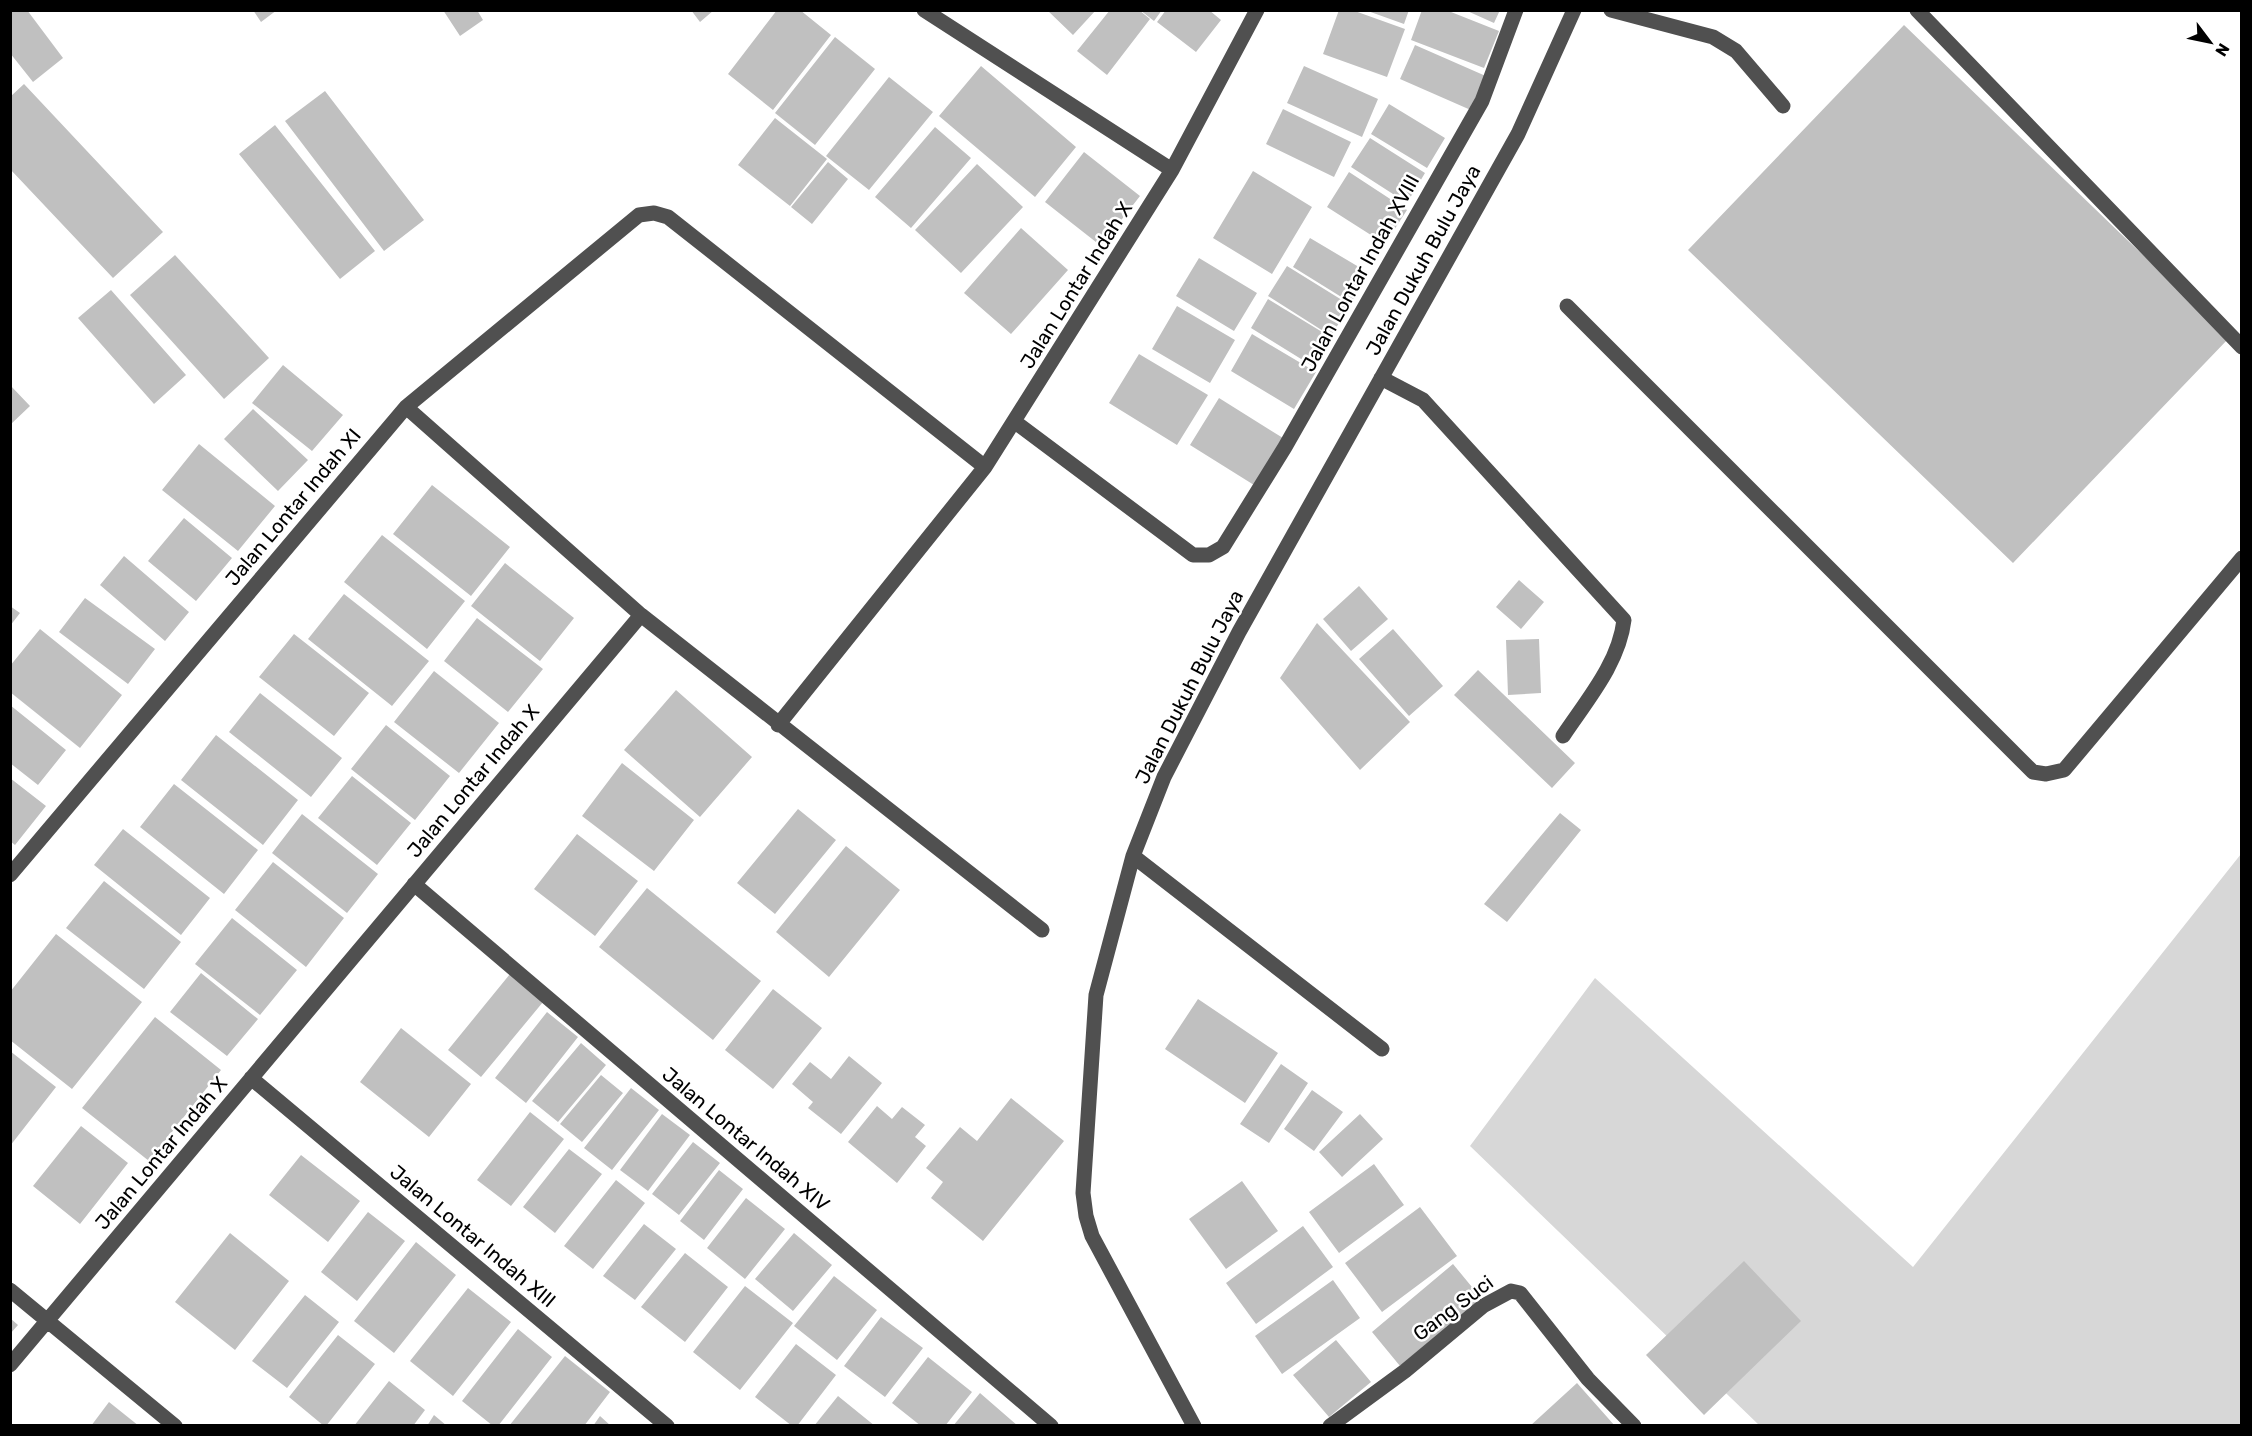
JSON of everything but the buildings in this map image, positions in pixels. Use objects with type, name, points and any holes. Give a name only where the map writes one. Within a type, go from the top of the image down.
[{"type":"street","points":[[924,10],[1172,170]]},
{"type":"street","name":"Jalan Lontar Indah X","points":[[778,725],[985,467],[1172,170],[1257,10]]},
{"type":"street","name":"Jalan Lontar Indah XVIII","points":[[1015,422],[1193,555],[1209,555],[1223,546],[1291,438],[1482,101],[1516,10]]},
{"type":"street","name":"Jalan Dukuh Bulu Jaya","points":[[1194,1425],[1092,1236],[1083,1193],[1096,995],[1133,856],[1164,777],[1212,684],[1518,134],[1574,10]]},
{"type":"street","points":[[1611,10],[1713,37],[1736,51],[1783,106]]},
{"type":"street","points":[[1917,10],[2241,346]]},
{"type":"street","name":"Jalan Lontar Indah XI","points":[[10,875],[406,407],[639,215],[654,213],[668,217],[985,467]]},
{"type":"street","points":[[1567,306],[2033,772],[2046,774],[2064,770],[2241,558]]},
{"type":"street","points":[[1381,378],[1423,400],[1624,620],[1621,641],[1599,682],[1563,736]]},
{"type":"street","points":[[406,407],[640,615],[1042,930]]},
{"type":"street","name":"Jalan Lontar Indah X","points":[[10,1365],[640,615]]},
{"type":"street","points":[[1133,856],[1162,875],[1382,1049]]},
{"type":"street","name":"Jalan Lontar Indah XIV","points":[[414,884],[1051,1425]]},
{"type":"street","name":"Jalan Lontar Indah XIII","points":[[251,1078],[668,1425]]},
{"type":"street","points":[[10,1290],[175,1425]]},
{"type":"street","name":"Gang Suci","points":[[1330,1425],[1405,1371],[1483,1306],[1510,1291],[1520,1293],[1588,1379],[1634,1425]]},
{"type":"shaded area","points":[[2241,854],[2241,1425],[1759,1425],[1470,1146],[1595,978],[1913,1267]]}]
